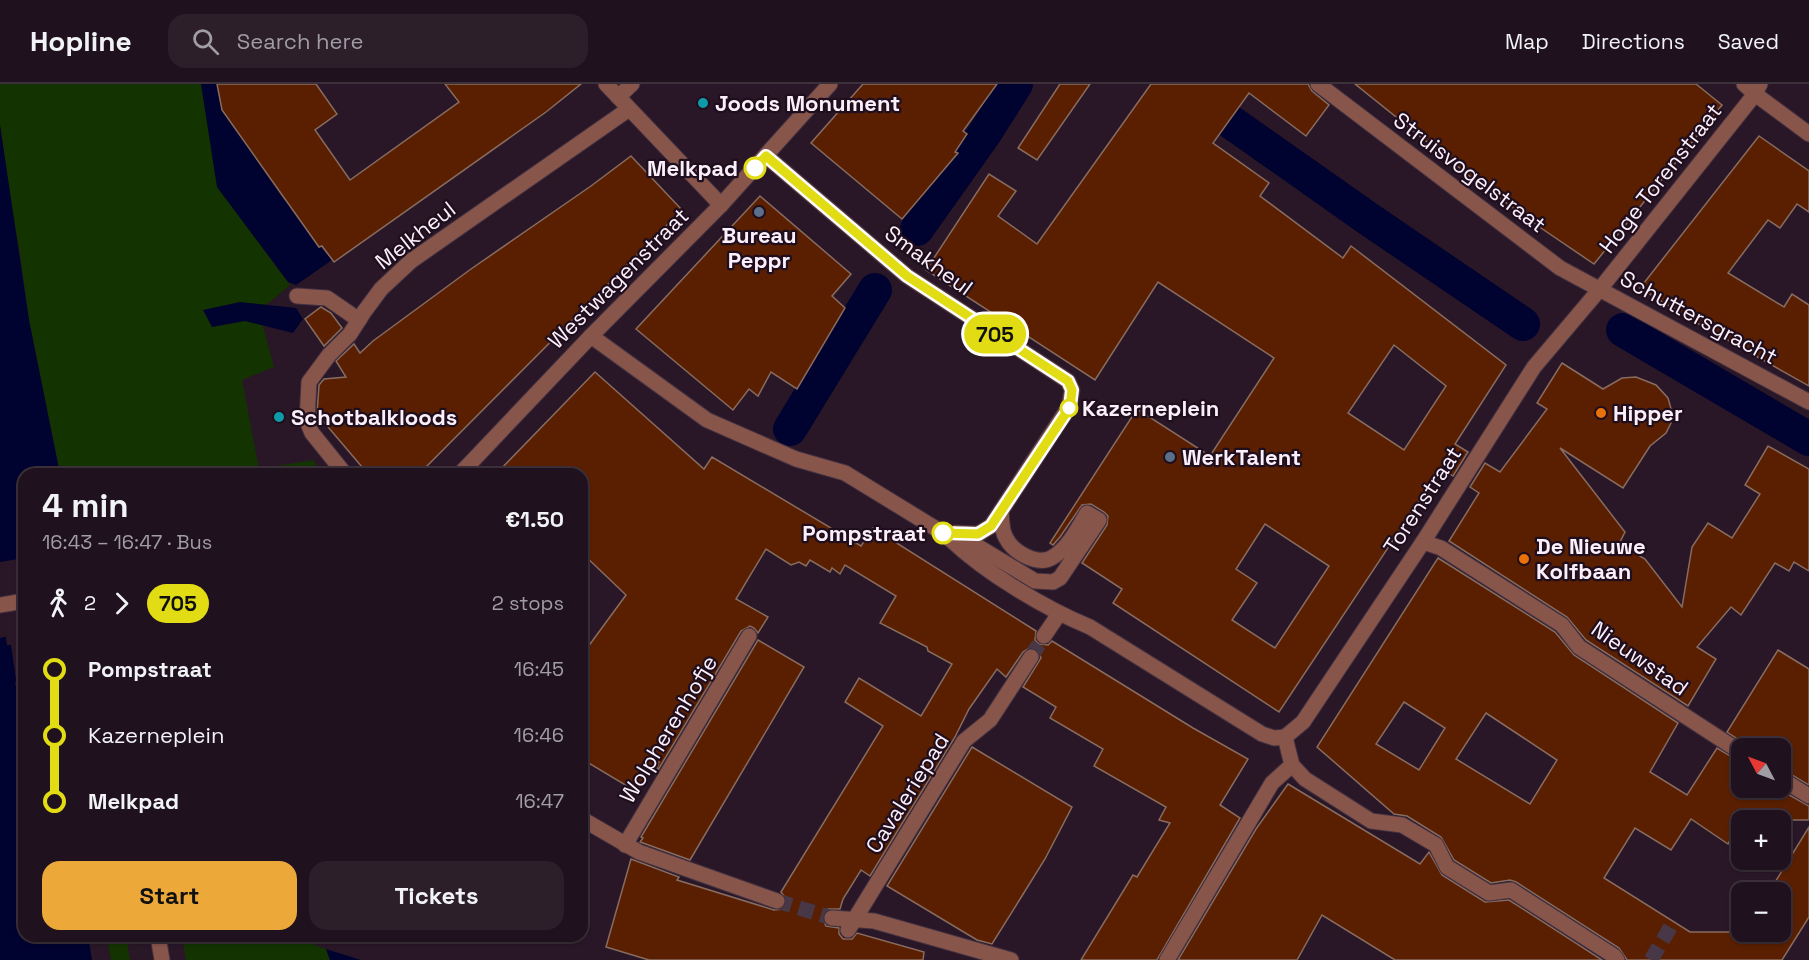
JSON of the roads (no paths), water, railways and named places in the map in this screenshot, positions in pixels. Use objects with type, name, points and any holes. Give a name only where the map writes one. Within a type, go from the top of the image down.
[{"type":"street","points":[[606,84],[721,205]]},
{"type":"street","points":[[618,97],[632,84]]},
{"type":"street","name":"Westwagenstraat","points":[[466,468],[591,336],[721,205],[830,84]]},
{"type":"street","name":"Struisvogelstraat","points":[[1318,84],[1560,268],[1600,289]]},
{"type":"street","points":[[1753,87],[1809,134]]},
{"type":"street","name":"Hoge Torenstraat","points":[[1600,289],[1753,87]]},
{"type":"street","name":"Melkheul","points":[[340,468],[312,433],[307,421],[309,382],[314,373],[350,334],[381,289],[411,261],[629,109]]},
{"type":"street","name":"Smakheul","points":[[766,156],[907,276],[1068,381],[1072,390],[1070,407],[1001,511]]},
{"type":"street","name":"Torenstraat","points":[[1286,737],[1303,722],[1423,542],[1534,367],[1600,289]]},
{"type":"street","name":"Schuttersgracht","points":[[1600,289],[1809,402]]},
{"type":"street","points":[[297,296],[327,298],[359,320]]},
{"type":"street","points":[[591,336],[707,420],[796,459],[845,473],[943,533],[977,546],[1035,581],[1053,582],[1060,578],[1099,520],[1088,513],[1061,550],[1049,560],[1041,561],[1021,553],[1007,541],[1001,511]]},
{"type":"street","points":[[943,533],[978,534],[991,526],[1001,511]]},
{"type":"street","points":[[943,533],[968,556],[1059,614],[1090,627],[1262,734],[1274,738],[1286,737],[1292,765],[1305,779],[1371,821],[1402,825],[1436,845],[1447,867],[1489,893],[1511,890],[1617,960]]},
{"type":"street","name":"Nieuwstad","points":[[1423,542],[1441,548],[1562,625],[1579,647],[1731,746]]},
{"type":"street","points":[[0,605],[18,602]]},
{"type":"street","points":[[1044,636],[1059,614]]},
{"type":"street","name":"Wolpherenhofje","points":[[625,845],[749,636]]},
{"type":"street","name":"Cavaleriepad","points":[[851,925],[964,741],[990,720],[1031,657]]},
{"type":"street","points":[[1167,960],[1272,783],[1292,765]]},
{"type":"street","points":[[1791,785],[1809,796]]},
{"type":"street","points":[[588,823],[639,852],[777,901]]},
{"type":"street","points":[[832,918],[851,925],[874,921],[1011,960]]},
{"type":"street","points":[[159,942],[162,960]]},
{"type":"water","points":[[201,84],[217,84],[222,110],[284,200],[288,198],[307,231],[332,260],[296,285],[288,282],[217,187]]},
{"type":"water","points":[[0,125],[29,320],[59,468],[18,468],[18,559],[0,562]]},
{"type":"water","points":[[240,302],[296,308],[303,319],[293,333],[245,321],[212,327],[203,310]]},
{"type":"water","points":[[0,603],[7,645],[11,645],[15,684],[18,690],[18,942],[89,942],[92,960],[0,960]]},
{"type":"water","points":[[326,949],[361,960],[330,960]]},
{"type":"waterway","points":[[917,229],[985,133],[1016,84]]},
{"type":"waterway","points":[[1177,84],[1523,324]]},
{"type":"waterway","points":[[790,429],[875,290]]},
{"type":"waterway","points":[[1623,330],[1809,439]]},
{"type":"tunnel","points":[[1031,657],[1044,636]]},
{"type":"tunnel","points":[[777,901],[832,918]]},
{"type":"tunnel","points":[[1651,960],[1674,921]]},
{"type":"place","name":"Joods Monument","points":[[703,103]]},
{"type":"place","name":"Melkpad","points":[[755,168]]},
{"type":"place","name":"Bureau Peppr","points":[[759,212]]},
{"type":"place","name":"Kazerneplein","points":[[1069,408]]},
{"type":"place","name":"Hipper","points":[[1601,413]]},
{"type":"place","name":"Schotbalkloods","points":[[279,417]]},
{"type":"place","name":"WerkTalent","points":[[1170,457]]},
{"type":"place","name":"Pompstraat","points":[[943,533]]},
{"type":"place","name":"De Nieuwe Kolfbaan","points":[[1524,559]]}]
